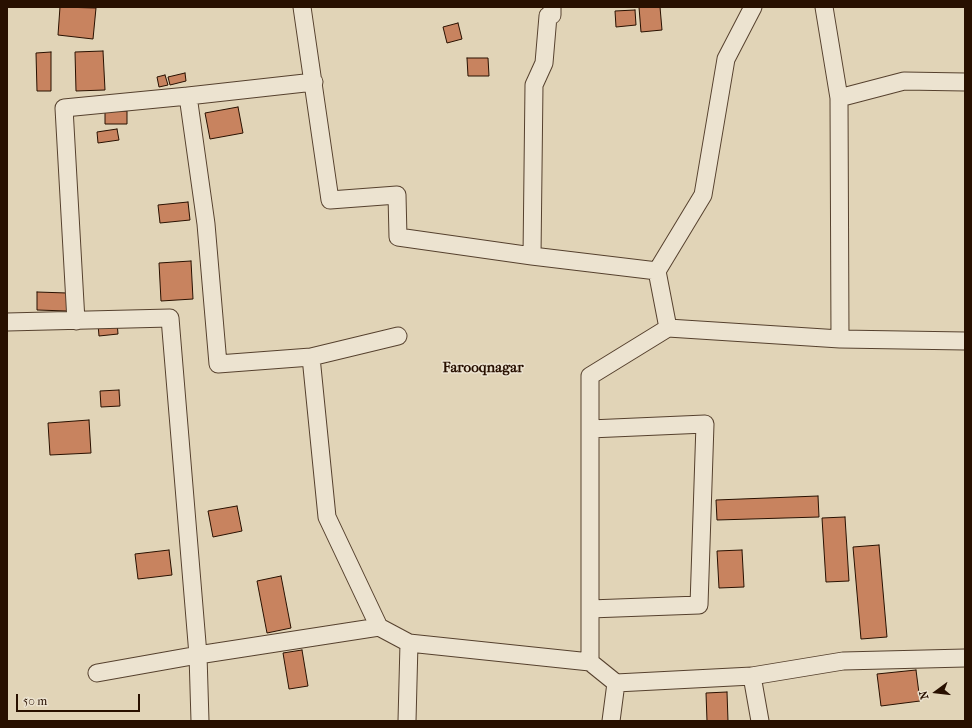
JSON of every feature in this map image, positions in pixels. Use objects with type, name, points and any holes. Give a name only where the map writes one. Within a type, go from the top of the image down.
[{"type":"street","points":[[302,7],[330,200],[397,195],[398,237],[532,256],[657,271]]},
{"type":"street","points":[[532,256],[534,85],[544,63],[548,16],[552,15],[552,7]]},
{"type":"street","points":[[668,328],[657,271],[703,194],[726,59],[753,7]]},
{"type":"street","points":[[824,7],[839,98],[840,339]]},
{"type":"street","points":[[839,98],[904,81],[965,82]]},
{"type":"street","points":[[76,320],[64,108],[314,82]]},
{"type":"street","points":[[188,96],[206,224],[218,364],[311,357],[398,336]]},
{"type":"street","points":[[7,322],[170,318],[198,655],[200,721]]},
{"type":"street","points":[[590,662],[590,376],[668,328],[840,339],[965,341]]},
{"type":"street","points":[[311,357],[327,517],[379,628]]},
{"type":"street","points":[[590,429],[705,424],[699,605],[590,609]]},
{"type":"street","points":[[98,673],[198,655],[379,628],[409,643],[590,662],[616,683],[752,676],[842,661],[965,658]]},
{"type":"street","points":[[407,721],[409,643]]},
{"type":"street","points":[[752,676],[760,721]]},
{"type":"street","points":[[611,721],[616,683]]},
{"type":"building","points":[[60,7],[96,8],[93,39],[58,35]]},
{"type":"building","points":[[639,7],[660,7],[662,30],[641,32]]},
{"type":"building","points":[[635,10],[636,25],[616,27],[615,11]]},
{"type":"building","points":[[458,23],[462,39],[447,43],[443,27]]},
{"type":"building","points":[[103,51],[105,90],[76,91],[75,52]]},
{"type":"building","points":[[51,52],[51,91],[37,91],[36,53]]},
{"type":"building","points":[[467,58],[488,58],[489,76],[468,76]]},
{"type":"building","points":[[185,73],[186,81],[170,85],[168,77]]},
{"type":"building","points":[[165,75],[168,85],[159,87],[157,77]]},
{"type":"building","points":[[238,107],[243,133],[210,139],[205,113]]},
{"type":"building","points":[[105,111],[127,111],[127,124],[105,124]]},
{"type":"building","points":[[117,129],[119,140],[98,143],[97,132]]},
{"type":"building","points":[[188,202],[190,220],[160,223],[158,205]]},
{"type":"building","points":[[191,261],[193,299],[161,301],[159,263]]},
{"type":"building","points":[[37,292],[67,293],[67,311],[37,310]]},
{"type":"building","points":[[117,322],[118,334],[99,336],[98,324]]},
{"type":"building","points":[[119,390],[120,406],[101,407],[100,391]]},
{"type":"building","points":[[89,420],[91,453],[50,455],[48,423]]},
{"type":"building","points":[[818,496],[819,517],[717,520],[716,500]]},
{"type":"building","points":[[237,506],[242,531],[213,537],[208,511]]},
{"type":"building","points":[[845,517],[849,581],[826,582],[822,518]]},
{"type":"building","points":[[879,545],[887,637],[861,639],[853,547]]},
{"type":"building","points":[[169,550],[172,575],[138,579],[135,554]]},
{"type":"building","points":[[742,550],[744,587],[719,588],[717,551]]},
{"type":"building","points":[[281,576],[291,628],[267,633],[257,581]]},
{"type":"building","points":[[302,650],[308,686],[289,689],[283,653]]},
{"type":"building","points":[[916,670],[920,701],[881,706],[877,674]]},
{"type":"building","points":[[727,692],[728,721],[707,721],[706,693]]},
{"type":"district","name":"Farooqnagar","points":[[483,368]]}]
